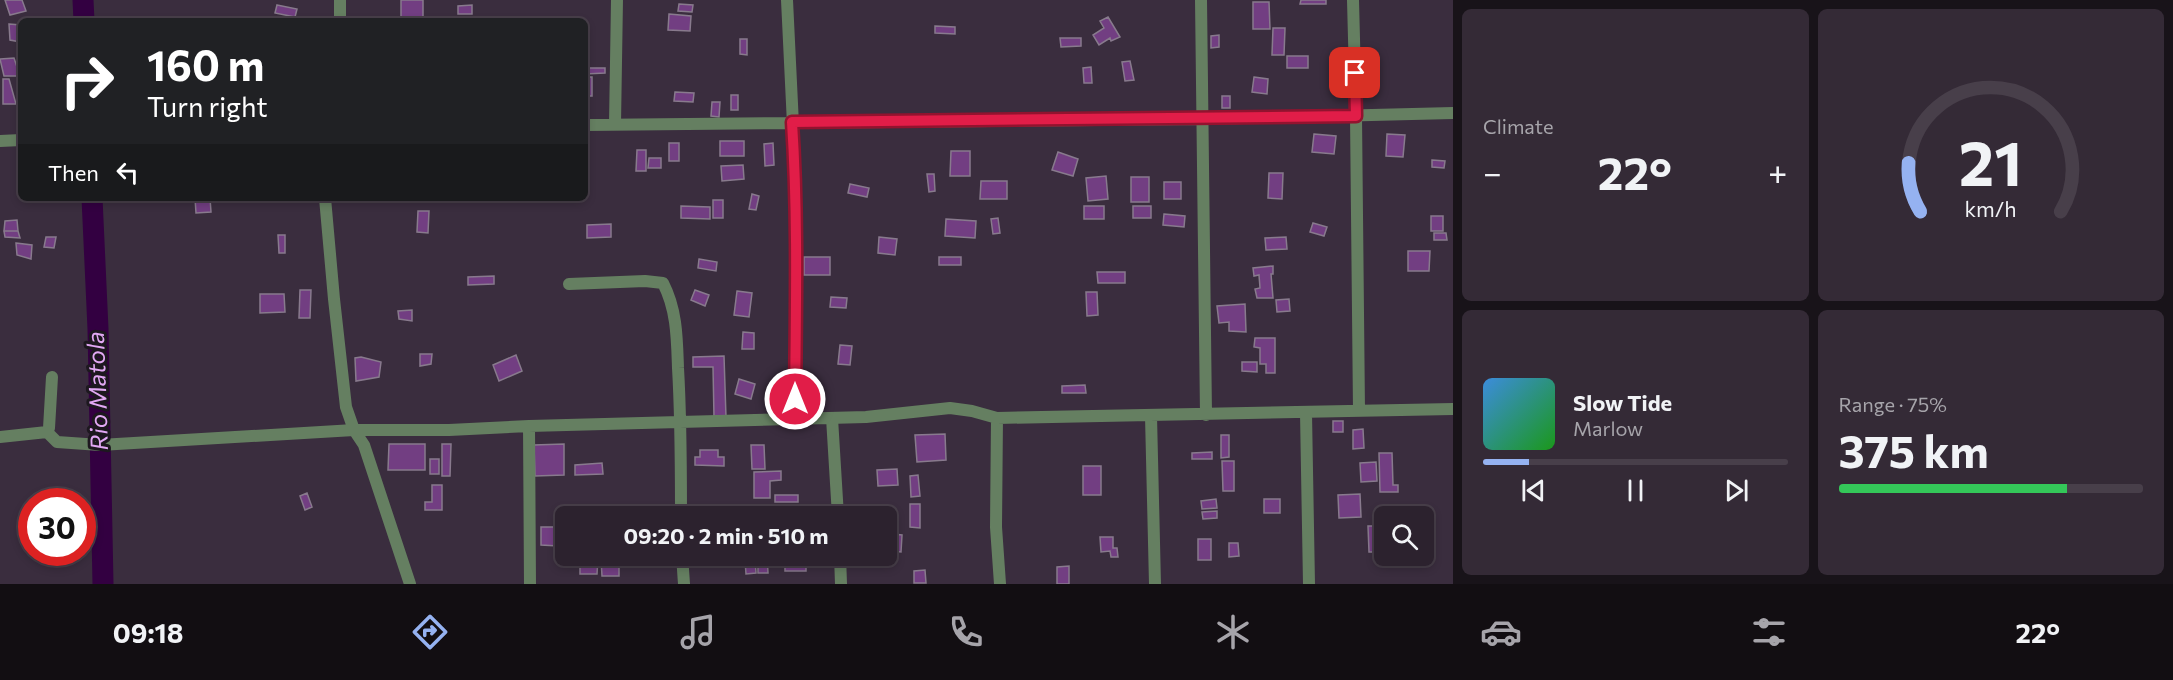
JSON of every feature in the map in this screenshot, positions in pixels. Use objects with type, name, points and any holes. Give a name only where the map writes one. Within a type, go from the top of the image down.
[{"type":"street","points":[[340,0],[340,18]]},
{"type":"street","points":[[615,124],[617,0]]},
{"type":"street","points":[[787,0],[795,166],[795,419]]},
{"type":"street","points":[[1201,0],[1206,415]]},
{"type":"street","points":[[1353,0],[1359,411]]},
{"type":"street","points":[[588,125],[1204,119],[1453,113]]},
{"type":"street","points":[[0,141],[18,140]]},
{"type":"street","points":[[325,201],[333,299],[346,407],[354,430],[364,445],[410,584]]},
{"type":"street","points":[[569,284],[645,281],[663,283],[670,297],[676,322],[682,423],[681,506]]},
{"type":"street","points":[[47,432],[52,377]]},
{"type":"street","points":[[47,432],[57,442],[100,445],[354,430],[449,430],[831,418],[950,408],[997,418],[1453,409]]},
{"type":"street","points":[[1306,412],[1309,584]]},
{"type":"street","points":[[1151,416],[1155,584]]},
{"type":"street","points":[[831,418],[837,506]]},
{"type":"street","points":[[997,418],[996,527],[1000,584]]},
{"type":"street","points":[[529,426],[530,584]]},
{"type":"street","points":[[0,437],[47,432]]},
{"type":"street","points":[[683,566],[684,584]]},
{"type":"street","points":[[840,566],[841,584]]},
{"type":"building","points":[[5,0],[22,0],[26,11],[10,15]]},
{"type":"building","points":[[401,0],[423,0],[423,18],[401,18]]},
{"type":"building","points":[[1301,0],[1326,0],[1326,4],[1300,4]]},
{"type":"building","points":[[1253,2],[1269,2],[1270,29],[1253,29]]},
{"type":"building","points":[[679,4],[693,5],[692,12],[678,11]]},
{"type":"building","points":[[277,5],[297,9],[295,17],[275,13]]},
{"type":"building","points":[[472,5],[472,14],[458,14],[458,6]]},
{"type":"building","points":[[669,14],[691,16],[690,31],[668,30]]},
{"type":"building","points":[[1108,17],[1120,37],[1111,41],[1110,38],[1099,45],[1093,35],[1104,28],[1100,21]]},
{"type":"building","points":[[9,24],[18,25],[18,41],[10,40]]},
{"type":"building","points":[[935,26],[955,27],[955,34],[935,33]]},
{"type":"building","points":[[1273,28],[1285,28],[1284,55],[1272,55]]},
{"type":"building","points":[[1219,35],[1219,47],[1211,48],[1211,36]]},
{"type":"building","points":[[1060,38],[1081,38],[1081,46],[1061,47]]},
{"type":"building","points":[[740,39],[747,39],[747,55],[740,54]]},
{"type":"building","points":[[1287,56],[1308,56],[1308,68],[1287,68]]},
{"type":"building","points":[[14,58],[18,76],[4,76],[0,59]]},
{"type":"building","points":[[1130,61],[1134,80],[1125,81],[1122,62]]},
{"type":"building","points":[[1091,67],[1092,83],[1084,83],[1083,68]]},
{"type":"building","points":[[588,68],[605,68],[605,73],[588,74]]},
{"type":"building","points":[[588,77],[592,77],[592,96],[588,96]]},
{"type":"building","points":[[1254,77],[1268,79],[1267,94],[1252,92]]},
{"type":"building","points":[[3,79],[9,79],[16,104],[3,104]]},
{"type":"building","points":[[675,92],[694,93],[693,102],[674,101]]},
{"type":"building","points":[[731,95],[738,95],[738,110],[731,110]]},
{"type":"building","points":[[1222,96],[1230,96],[1230,108],[1222,108]]},
{"type":"building","points":[[712,102],[720,102],[719,117],[711,116]]},
{"type":"building","points":[[1314,134],[1336,136],[1334,154],[1312,152]]},
{"type":"building","points":[[1387,134],[1405,135],[1403,157],[1386,156]]},
{"type":"building","points":[[720,141],[744,141],[744,156],[720,156]]},
{"type":"building","points":[[669,143],[679,143],[679,161],[669,161]]},
{"type":"building","points":[[773,143],[774,165],[765,166],[764,144]]},
{"type":"building","points":[[637,150],[646,150],[646,171],[636,171]]},
{"type":"building","points":[[951,151],[970,151],[970,176],[950,176]]},
{"type":"building","points":[[1058,152],[1078,159],[1073,176],[1052,170]]},
{"type":"building","points":[[649,158],[661,158],[661,168],[648,168]]},
{"type":"building","points":[[1432,160],[1445,161],[1444,168],[1432,167]]},
{"type":"building","points":[[743,165],[744,179],[722,181],[721,166]]},
{"type":"building","points":[[1269,173],[1283,173],[1282,199],[1268,198]]},
{"type":"building","points":[[927,174],[934,174],[935,191],[929,192]]},
{"type":"building","points":[[1106,176],[1108,199],[1088,201],[1086,178]]},
{"type":"building","points":[[1131,177],[1149,177],[1149,202],[1131,202]]},
{"type":"building","points":[[981,181],[1007,181],[1007,199],[980,199]]},
{"type":"building","points":[[1164,182],[1181,182],[1181,199],[1164,199]]},
{"type":"building","points":[[850,184],[869,188],[867,197],[848,193]]},
{"type":"building","points":[[752,194],[759,196],[756,210],[749,209]]},
{"type":"building","points":[[713,200],[723,200],[723,218],[713,218]]},
{"type":"building","points":[[195,201],[210,201],[211,212],[196,213]]},
{"type":"building","points":[[681,206],[710,207],[710,219],[681,218]]},
{"type":"building","points":[[1084,206],[1104,206],[1104,219],[1084,219]]},
{"type":"building","points":[[1133,206],[1151,206],[1151,218],[1133,218]]},
{"type":"building","points":[[418,211],[429,211],[428,233],[417,232]]},
{"type":"building","points":[[1164,214],[1185,216],[1184,227],[1163,225]]},
{"type":"building","points":[[1431,216],[1443,216],[1443,231],[1431,231]]},
{"type":"building","points":[[998,218],[1000,233],[993,234],[991,219]]},
{"type":"building","points":[[946,219],[976,221],[975,238],[945,236]]},
{"type":"building","points":[[17,220],[18,231],[4,231],[5,221]]},
{"type":"building","points":[[1313,223],[1327,227],[1324,236],[1310,232]]},
{"type":"building","points":[[611,224],[611,237],[587,238],[587,225]]},
{"type":"building","points":[[4,231],[18,231],[20,238],[5,237]]},
{"type":"building","points":[[1434,233],[1446,233],[1447,240],[1434,240]]},
{"type":"building","points":[[278,235],[285,235],[285,253],[279,253]]},
{"type":"building","points":[[46,237],[56,237],[54,248],[44,247]]},
{"type":"building","points":[[879,237],[897,239],[895,255],[878,253]]},
{"type":"building","points":[[1286,237],[1287,249],[1266,250],[1265,238]]},
{"type":"building","points":[[16,243],[32,245],[31,259],[17,255]]},
{"type":"building","points":[[1408,251],[1430,251],[1429,271],[1408,271]]},
{"type":"building","points":[[804,257],[830,257],[830,275],[804,275]]},
{"type":"building","points":[[939,257],[961,257],[961,265],[939,265]]},
{"type":"building","points":[[699,259],[717,262],[716,271],[698,268]]},
{"type":"building","points":[[1273,266],[1273,274],[1271,274],[1273,298],[1257,298],[1255,289],[1260,288],[1259,275],[1254,276],[1253,268]]},
{"type":"building","points":[[1097,272],[1125,272],[1125,283],[1098,283]]},
{"type":"building","points":[[494,276],[494,284],[468,285],[468,277]]},
{"type":"building","points":[[300,290],[311,290],[310,318],[299,318]]},
{"type":"building","points":[[695,290],[709,295],[705,306],[691,300]]},
{"type":"building","points":[[737,291],[752,293],[749,317],[734,315]]},
{"type":"building","points":[[1086,292],[1097,292],[1098,315],[1087,316]]},
{"type":"building","points":[[260,294],[284,294],[285,312],[260,313]]},
{"type":"building","points":[[831,297],[847,298],[846,308],[830,307]]},
{"type":"building","points":[[1289,299],[1290,311],[1277,312],[1276,300]]},
{"type":"building","points":[[1245,304],[1246,332],[1229,331],[1229,322],[1219,323],[1217,306]]},
{"type":"building","points":[[412,310],[412,321],[399,319],[398,311]]},
{"type":"building","points":[[743,332],[754,333],[754,349],[742,349]]},
{"type":"building","points":[[1255,338],[1275,338],[1275,373],[1266,373],[1266,364],[1260,364],[1260,348],[1254,347]]},
{"type":"building","points":[[840,345],[852,346],[850,365],[838,364]]},
{"type":"building","points":[[420,354],[432,354],[431,364],[420,366]]},
{"type":"building","points":[[516,355],[522,371],[499,381],[493,365]]},
{"type":"building","points":[[724,356],[726,417],[714,417],[713,367],[693,367],[693,357]]},
{"type":"building","points":[[361,357],[381,362],[379,377],[356,381],[355,358]]},
{"type":"building","points":[[1242,362],[1257,362],[1257,372],[1242,371]]},
{"type":"building","points":[[739,379],[755,384],[751,399],[735,394]]},
{"type":"building","points":[[1085,385],[1086,393],[1062,393],[1062,386]]},
{"type":"building","points":[[1333,421],[1343,421],[1343,432],[1333,432]]},
{"type":"building","points":[[1363,429],[1364,448],[1353,449],[1353,430]]},
{"type":"building","points":[[945,434],[946,460],[917,462],[915,435]]},
{"type":"building","points":[[1221,435],[1229,435],[1229,457],[1221,458]]},
{"type":"building","points":[[389,444],[425,444],[425,470],[388,470]]},
{"type":"building","points":[[442,444],[451,444],[450,476],[442,476]]},
{"type":"building","points":[[564,444],[564,475],[535,476],[534,445]]},
{"type":"building","points":[[751,445],[764,445],[765,469],[752,469]]},
{"type":"building","points":[[700,450],[718,450],[718,457],[724,457],[724,466],[695,465],[695,457],[700,457]]},
{"type":"building","points":[[1212,452],[1212,459],[1192,459],[1192,453]]},
{"type":"building","points":[[1379,453],[1392,453],[1393,485],[1398,485],[1398,492],[1380,492]]},
{"type":"building","points":[[430,459],[439,459],[439,474],[430,474]]},
{"type":"building","points":[[1222,461],[1234,461],[1234,491],[1223,491]]},
{"type":"building","points":[[1376,462],[1377,481],[1361,482],[1360,463]]},
{"type":"building","points":[[602,463],[603,474],[575,475],[575,465]]},
{"type":"building","points":[[1083,466],[1101,466],[1101,495],[1083,495]]},
{"type":"building","points":[[897,469],[898,485],[878,486],[877,470]]},
{"type":"building","points":[[781,471],[781,480],[770,481],[770,498],[754,498],[754,472]]},
{"type":"building","points":[[918,475],[920,496],[911,497],[910,476]]},
{"type":"building","points":[[432,485],[442,485],[442,510],[425,510],[425,502],[432,502]]},
{"type":"building","points":[[307,493],[312,507],[305,510],[300,496]]},
{"type":"building","points":[[1360,494],[1361,517],[1339,518],[1338,495]]},
{"type":"building","points":[[775,495],[798,495],[798,502],[775,502]]},
{"type":"building","points":[[1216,499],[1217,508],[1202,509],[1201,501]]},
{"type":"building","points":[[1264,499],[1280,499],[1280,513],[1264,513]]},
{"type":"building","points":[[910,504],[920,504],[920,528],[910,527]]},
{"type":"building","points":[[1217,511],[1217,518],[1203,519],[1202,512]]},
{"type":"building","points":[[1368,526],[1374,526],[1374,552],[1369,552]]},
{"type":"building","points":[[541,527],[555,527],[555,546],[541,545]]},
{"type":"building","points":[[897,534],[902,535],[901,552],[897,552]]},
{"type":"building","points":[[1100,537],[1113,537],[1113,548],[1117,548],[1118,557],[1111,557],[1110,551],[1101,552]]},
{"type":"building","points":[[1198,539],[1211,539],[1211,560],[1198,560]]},
{"type":"building","points":[[1229,543],[1238,543],[1239,556],[1229,557]]},
{"type":"building","points":[[580,566],[598,566],[597,574],[580,574]]},
{"type":"building","points":[[601,566],[619,566],[619,576],[602,576]]},
{"type":"building","points":[[745,566],[756,566],[756,573],[746,574]]},
{"type":"building","points":[[758,566],[768,566],[768,573],[758,573]]},
{"type":"building","points":[[785,566],[806,566],[806,571],[785,571]]},
{"type":"building","points":[[1069,566],[1069,584],[1057,584],[1057,567]]},
{"type":"building","points":[[925,570],[926,583],[914,583],[914,571]]},
{"type":"waterway","name":"Rio Matola","points":[[83,0],[84,18]]},
{"type":"waterway","name":"Rio Matola","points":[[92,201],[98,329],[103,584]]},
{"type":"route","points":[[795,399],[795,166],[792,122],[1356,116],[1355,73]]}]
